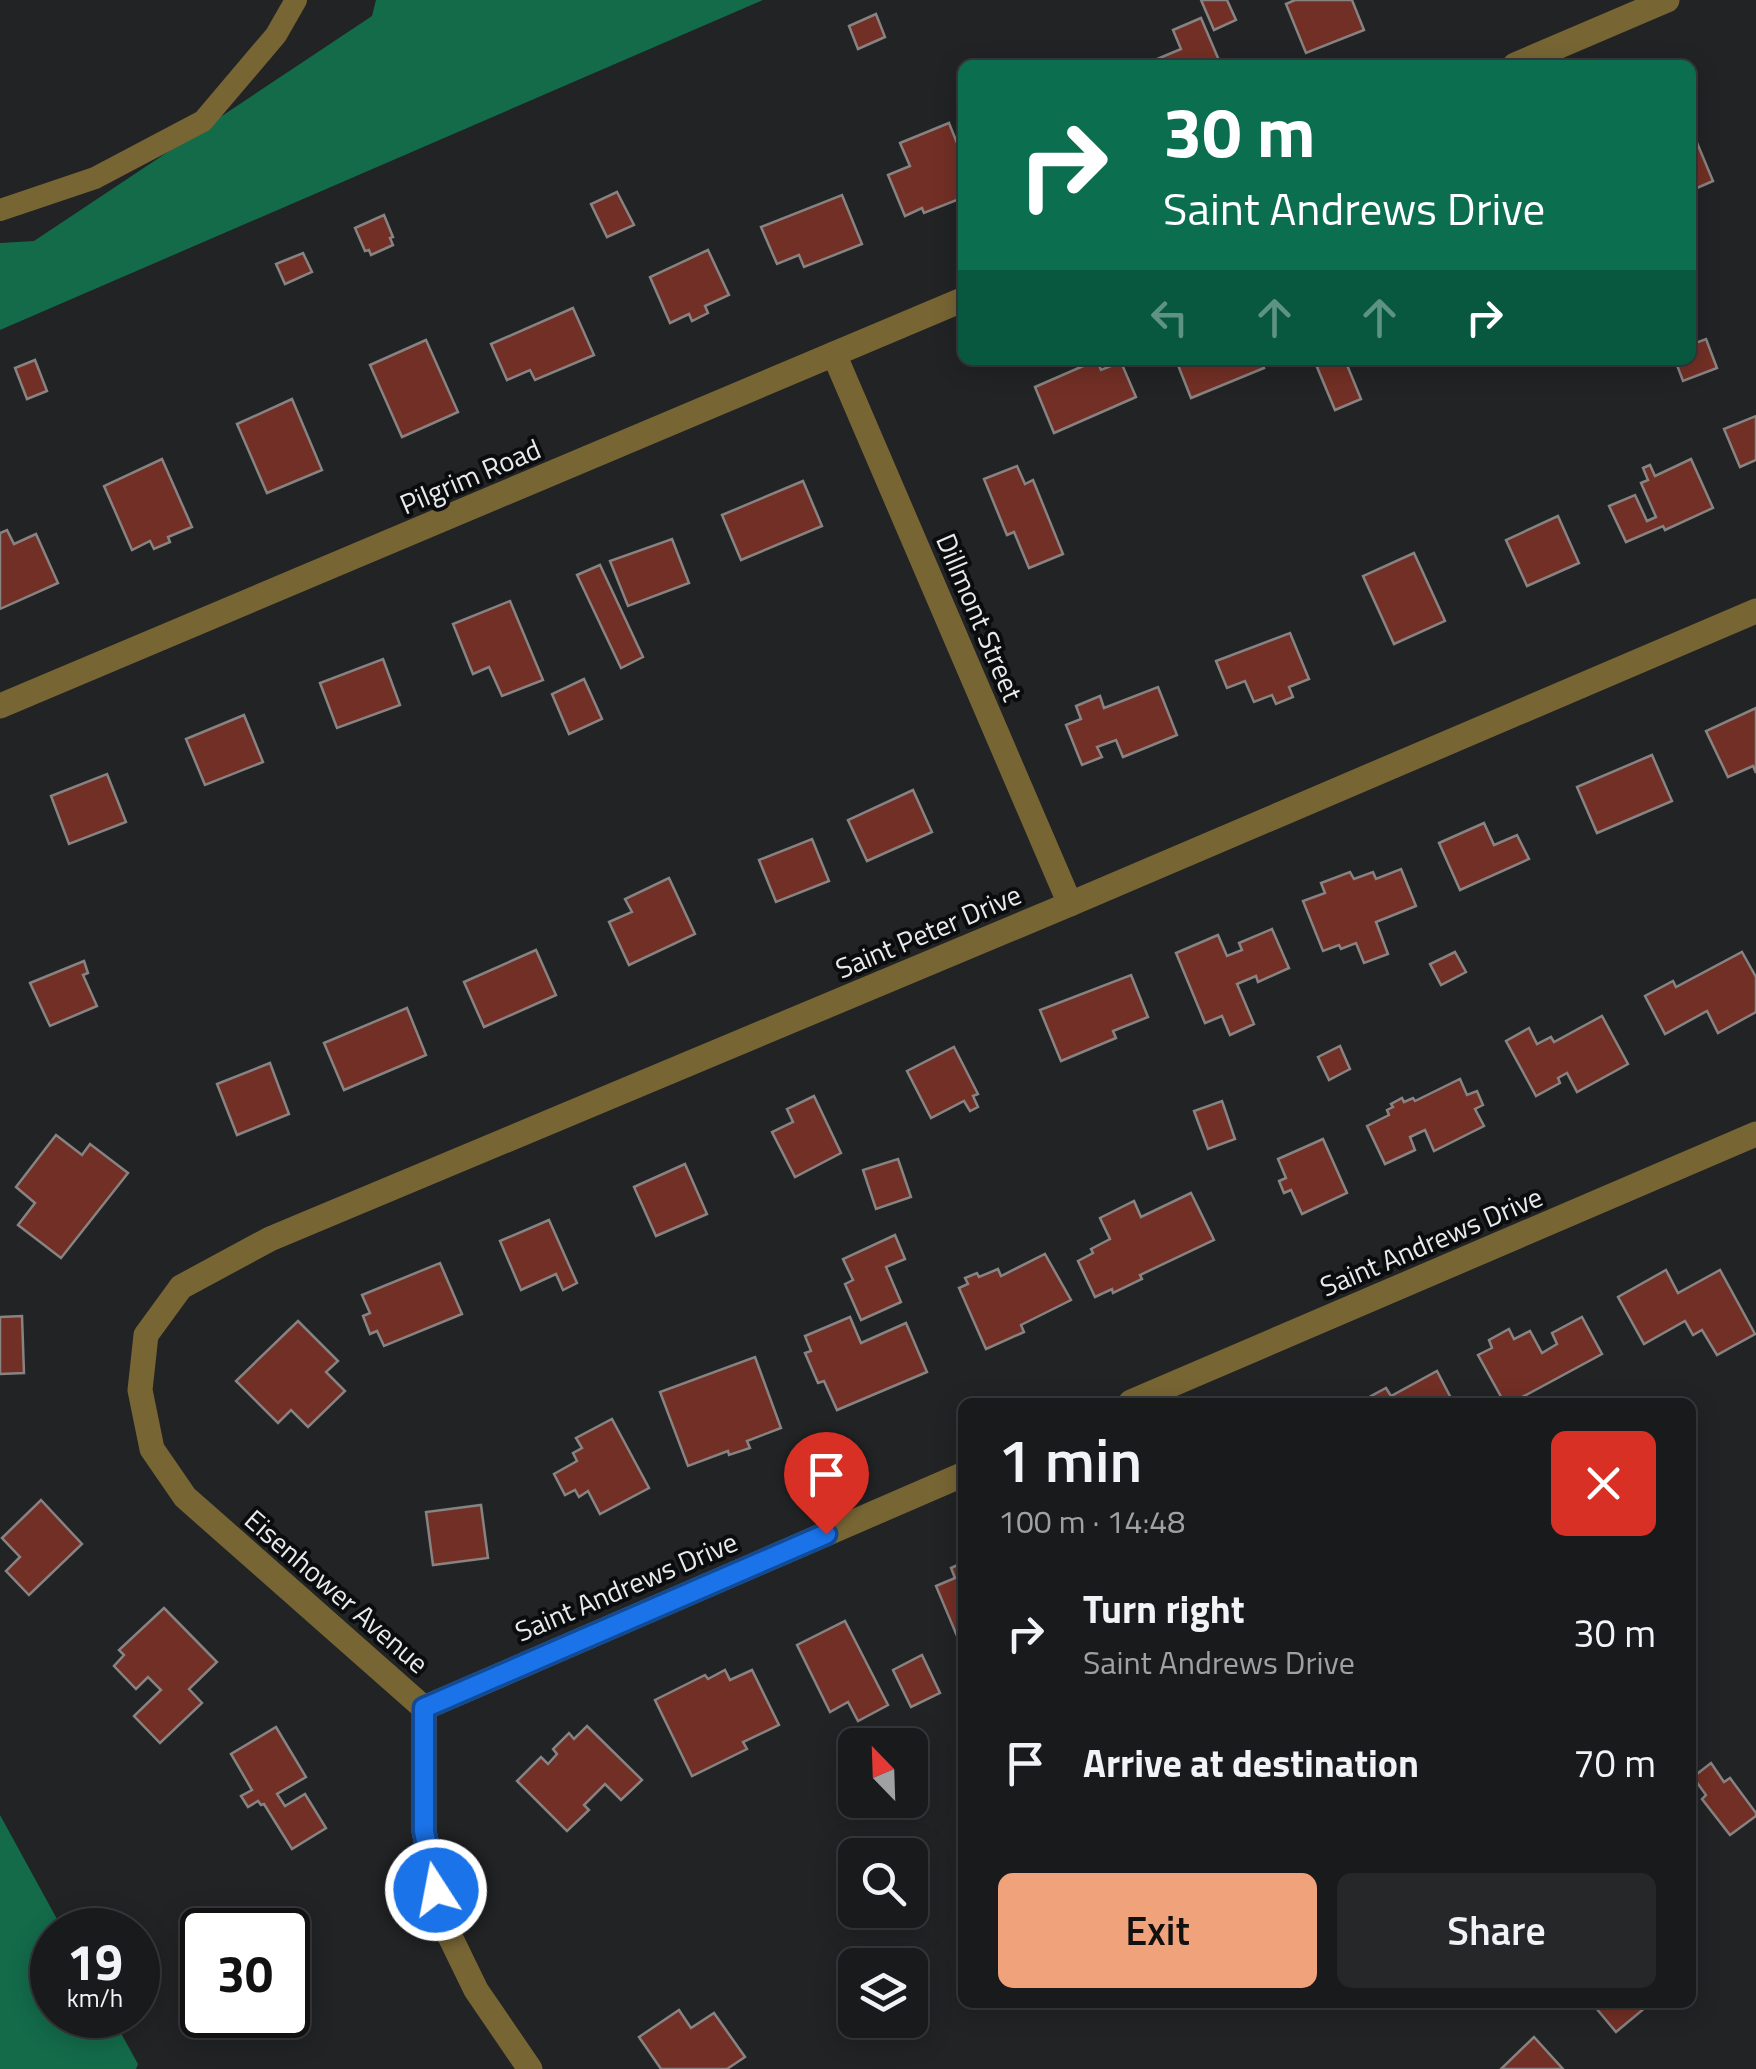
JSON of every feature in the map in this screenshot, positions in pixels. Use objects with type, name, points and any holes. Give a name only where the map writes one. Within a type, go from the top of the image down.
[{"type":"street","points":[[1526,60],[1667,0]]},
{"type":"street","name":"Pilgrim Road","points":[[0,706],[958,302]]},
{"type":"street","name":"Dillmont Street","points":[[834,354],[1070,904]]},
{"type":"street","name":"Saint Peter Drive","points":[[146,1335],[181,1287],[270,1239],[1070,904],[1756,610]]},
{"type":"street","name":"Saint Andrews Drive","points":[[1140,1398],[1756,1134]]},
{"type":"street","name":"Eisenhower Avenue","points":[[146,1335],[140,1390],[152,1449],[185,1497],[424,1708],[424,1831],[442,1920],[476,1990],[530,2069]]},
{"type":"street","name":"Saint Andrews Drive","points":[[424,1708],[958,1477]]},
{"type":"lane","points":[[0,210],[95,178],[203,122],[276,35],[296,0]]},
{"type":"green space","points":[[376,0],[763,0],[0,330],[0,243],[34,241],[372,16]]},
{"type":"green space","points":[[0,1815],[51,1908],[30,1908],[30,2038],[124,2038],[138,2064],[136,2069],[0,2069]]},
{"type":"building","points":[[1201,0],[1227,0],[1236,20],[1214,30]]},
{"type":"building","points":[[1295,0],[1352,0],[1364,30],[1306,53],[1286,4]]},
{"type":"building","points":[[876,14],[885,37],[858,49],[849,26]]},
{"type":"building","points":[[1201,18],[1219,60],[1155,60],[1181,49],[1173,30]]},
{"type":"building","points":[[949,123],[958,143],[958,200],[905,216],[888,175],[910,166],[900,143]]},
{"type":"building","points":[[1696,140],[1713,181],[1696,188]]},
{"type":"building","points":[[617,192],[634,225],[607,237],[591,204]]},
{"type":"building","points":[[842,195],[862,244],[804,267],[799,255],[777,264],[761,227]]},
{"type":"building","points":[[384,215],[393,245],[371,255],[369,250],[365,251],[355,228]]},
{"type":"building","points":[[708,250],[729,295],[705,306],[708,313],[692,321],[689,314],[670,323],[650,277]]},
{"type":"building","points":[[303,253],[312,272],[285,284],[276,264]]},
{"type":"building","points":[[573,308],[594,355],[535,380],[530,370],[507,380],[491,344]]},
{"type":"building","points":[[1706,339],[1717,368],[1683,381],[1677,365],[1696,365],[1696,343]]},
{"type":"building","points":[[426,340],[458,412],[402,437],[370,365]]},
{"type":"building","points":[[35,360],[47,391],[27,399],[15,368]]},
{"type":"building","points":[[1086,365],[1099,365],[1101,370],[1122,365],[1136,397],[1054,433],[1035,387]]},
{"type":"building","points":[[1178,365],[1264,368],[1191,398]]},
{"type":"building","points":[[1347,365],[1361,399],[1335,410],[1317,367]]},
{"type":"building","points":[[292,399],[322,470],[267,493],[237,424]]},
{"type":"building","points":[[1756,416],[1756,460],[1740,467],[1724,429]]},
{"type":"building","points":[[162,459],[192,527],[168,537],[170,542],[154,549],[150,541],[132,550],[104,486]]},
{"type":"building","points":[[1691,459],[1713,508],[1665,530],[1663,526],[1626,542],[1609,506],[1635,495],[1647,521],[1656,517],[1641,483],[1648,480],[1643,468],[1650,465],[1655,476]]},
{"type":"building","points":[[1017,466],[1025,484],[1033,480],[1063,554],[1029,568],[1014,532],[1007,535],[984,479]]},
{"type":"building","points":[[803,481],[822,526],[741,560],[722,515]]},
{"type":"building","points":[[1558,516],[1579,563],[1527,586],[1506,540]]},
{"type":"building","points":[[7,530],[14,544],[36,534],[58,583],[0,609],[0,533]]},
{"type":"building","points":[[672,539],[689,583],[628,606],[610,561]]},
{"type":"building","points":[[1414,553],[1445,621],[1394,644],[1363,576]]},
{"type":"building","points":[[600,565],[643,657],[621,668],[577,575]]},
{"type":"building","points":[[510,601],[543,680],[502,696],[489,667],[473,674],[453,624]]},
{"type":"building","points":[[1290,633],[1309,679],[1289,687],[1293,697],[1276,704],[1272,695],[1254,702],[1245,681],[1227,688],[1216,661]]},
{"type":"building","points":[[383,659],[400,705],[337,728],[320,683]]},
{"type":"building","points":[[584,679],[602,719],[569,734],[552,694]]},
{"type":"building","points":[[1158,687],[1177,735],[1123,757],[1116,740],[1097,747],[1102,757],[1082,765],[1066,725],[1081,719],[1076,706],[1100,696],[1104,708]]},
{"type":"building","points":[[1756,708],[1756,773],[1753,766],[1728,777],[1706,731]]},
{"type":"building","points":[[244,715],[263,762],[205,785],[186,739]]},
{"type":"building","points":[[1652,755],[1672,801],[1597,833],[1577,787]]},
{"type":"building","points":[[107,774],[126,822],[69,844],[51,796]]},
{"type":"building","points":[[913,790],[932,832],[867,861],[848,820]]},
{"type":"building","points":[[1484,823],[1494,845],[1517,835],[1529,859],[1460,890],[1439,843]]},
{"type":"building","points":[[812,839],[829,881],[776,902],[759,860]]},
{"type":"building","points":[[1401,869],[1416,906],[1376,922],[1388,954],[1364,963],[1356,943],[1323,951],[1303,901],[1325,893],[1321,883],[1350,872],[1354,879],[1373,872],[1376,879]]},
{"type":"building","points":[[669,878],[695,934],[629,965],[609,922],[632,912],[625,899]]},
{"type":"building","points":[[1272,929],[1289,968],[1258,982],[1256,976],[1237,984],[1254,1024],[1230,1035],[1222,1016],[1205,1023],[1176,953],[1218,935],[1227,956],[1242,950],[1239,943]]},
{"type":"building","points":[[536,950],[556,995],[484,1027],[464,982]]},
{"type":"building","points":[[1455,952],[1466,972],[1441,985],[1430,964]]},
{"type":"building","points":[[1742,952],[1756,977],[1756,1012],[1718,1033],[1707,1011],[1665,1034],[1645,996],[1673,981],[1676,987]]},
{"type":"building","points":[[84,961],[88,973],[83,975],[97,1006],[50,1026],[30,983]]},
{"type":"building","points":[[1131,975],[1148,1017],[1113,1031],[1116,1038],[1061,1061],[1040,1010]]},
{"type":"building","points":[[407,1008],[426,1055],[344,1090],[324,1043]]},
{"type":"building","points":[[1602,1016],[1628,1064],[1577,1092],[1567,1073],[1558,1078],[1560,1083],[1536,1096],[1506,1041],[1529,1028],[1537,1044],[1551,1037],[1554,1042]]},
{"type":"building","points":[[1340,1046],[1350,1069],[1329,1080],[1318,1057]]},
{"type":"building","points":[[954,1047],[978,1094],[973,1096],[978,1107],[970,1111],[964,1101],[931,1118],[907,1071]]},
{"type":"building","points":[[270,1063],[289,1114],[237,1135],[217,1084]]},
{"type":"building","points":[[1460,1079],[1467,1095],[1477,1091],[1483,1105],[1475,1109],[1484,1126],[1434,1151],[1425,1130],[1410,1137],[1415,1150],[1385,1164],[1367,1126],[1389,1115],[1391,1104],[1402,1098],[1404,1102],[1413,1098],[1415,1101]]},
{"type":"building","points":[[814,1096],[841,1153],[795,1177],[772,1132],[793,1122],[787,1109]]},
{"type":"building","points":[[1222,1101],[1235,1139],[1208,1149],[1194,1111]]},
{"type":"building","points":[[56,1135],[82,1155],[90,1144],[128,1173],[61,1258],[18,1225],[35,1203],[16,1187]]},
{"type":"building","points":[[1323,1139],[1347,1193],[1302,1214],[1291,1190],[1284,1193],[1279,1181],[1286,1178],[1278,1159]]},
{"type":"building","points":[[898,1159],[911,1197],[876,1209],[863,1170]]},
{"type":"building","points":[[685,1164],[707,1214],[656,1236],[634,1187]]},
{"type":"building","points":[[1191,1193],[1214,1240],[1140,1275],[1142,1279],[1113,1293],[1112,1289],[1095,1297],[1078,1261],[1110,1239],[1100,1218],[1134,1201],[1141,1217]]},
{"type":"building","points":[[549,1220],[577,1283],[563,1290],[556,1274],[521,1290],[500,1241]]},
{"type":"building","points":[[895,1235],[905,1259],[886,1267],[901,1302],[861,1320],[845,1284],[853,1280],[843,1259]]},
{"type":"building","points":[[1045,1254],[1071,1300],[1021,1325],[1024,1332],[986,1349],[959,1288],[968,1284],[965,1278],[998,1269],[1001,1276]]},
{"type":"building","points":[[440,1263],[462,1314],[384,1346],[377,1331],[370,1334],[363,1316],[370,1313],[362,1295]]},
{"type":"building","points":[[1666,1270],[1678,1293],[1720,1270],[1755,1334],[1717,1355],[1702,1330],[1693,1335],[1685,1321],[1644,1344],[1618,1297]]},
{"type":"building","points":[[22,1316],[24,1373],[0,1374],[0,1317]]},
{"type":"building","points":[[850,1317],[861,1343],[906,1323],[927,1372],[837,1410],[824,1381],[818,1383],[805,1353],[811,1351],[805,1336]]},
{"type":"building","points":[[1582,1317],[1602,1354],[1520,1398],[1502,1398],[1478,1355],[1492,1348],[1489,1340],[1509,1329],[1514,1339],[1530,1331],[1542,1353],[1557,1344],[1552,1333]]},
{"type":"building","points":[[298,1321],[338,1361],[326,1372],[345,1391],[308,1427],[291,1410],[278,1423],[236,1381]]},
{"type":"building","points":[[755,1357],[781,1428],[747,1441],[750,1448],[729,1455],[728,1451],[688,1466],[660,1392]]},
{"type":"building","points":[[1437,1371],[1451,1398],[1367,1398],[1386,1388],[1391,1396]]},
{"type":"building","points":[[612,1419],[649,1488],[600,1514],[588,1491],[579,1497],[575,1490],[565,1495],[554,1474],[577,1461],[573,1453],[582,1448],[576,1438]]},
{"type":"building","points":[[41,1500],[82,1544],[29,1595],[6,1571],[20,1557],[2,1538]]},
{"type":"building","points":[[481,1505],[488,1558],[433,1565],[426,1512]]},
{"type":"building","points":[[958,1565],[957,1636],[936,1586],[955,1578],[951,1568]]},
{"type":"building","points":[[164,1608],[217,1662],[189,1689],[202,1703],[160,1743],[134,1716],[161,1690],[148,1677],[136,1689],[114,1666],[124,1655],[119,1650]]},
{"type":"building","points":[[845,1621],[888,1705],[858,1721],[848,1702],[830,1712],[797,1645]]},
{"type":"building","points":[[922,1655],[940,1693],[911,1707],[893,1670]]},
{"type":"building","points":[[725,1670],[730,1680],[752,1670],[779,1725],[743,1742],[747,1749],[692,1776],[655,1700],[705,1675],[708,1679]]},
{"type":"building","points":[[587,1726],[642,1780],[621,1800],[605,1784],[584,1805],[589,1810],[567,1831],[517,1781],[541,1757],[548,1764],[557,1754],[553,1749],[569,1733],[574,1739]]},
{"type":"building","points":[[276,1727],[306,1777],[277,1794],[285,1806],[305,1794],[326,1828],[292,1849],[264,1804],[258,1801],[248,1807],[241,1796],[252,1790],[231,1754]]},
{"type":"building","points":[[1711,1763],[1724,1782],[1730,1778],[1756,1816],[1730,1835],[1702,1799],[1706,1795],[1696,1775]]},
{"type":"building","points":[[1596,2008],[1645,2008],[1616,2032]]},
{"type":"building","points":[[679,2010],[691,2028],[714,2013],[745,2057],[727,2069],[661,2069],[639,2037]]},
{"type":"building","points":[[1534,2037],[1563,2069],[1501,2069]]},
{"type":"route","points":[[436,1890],[424,1831],[424,1708],[826,1534]]}]
